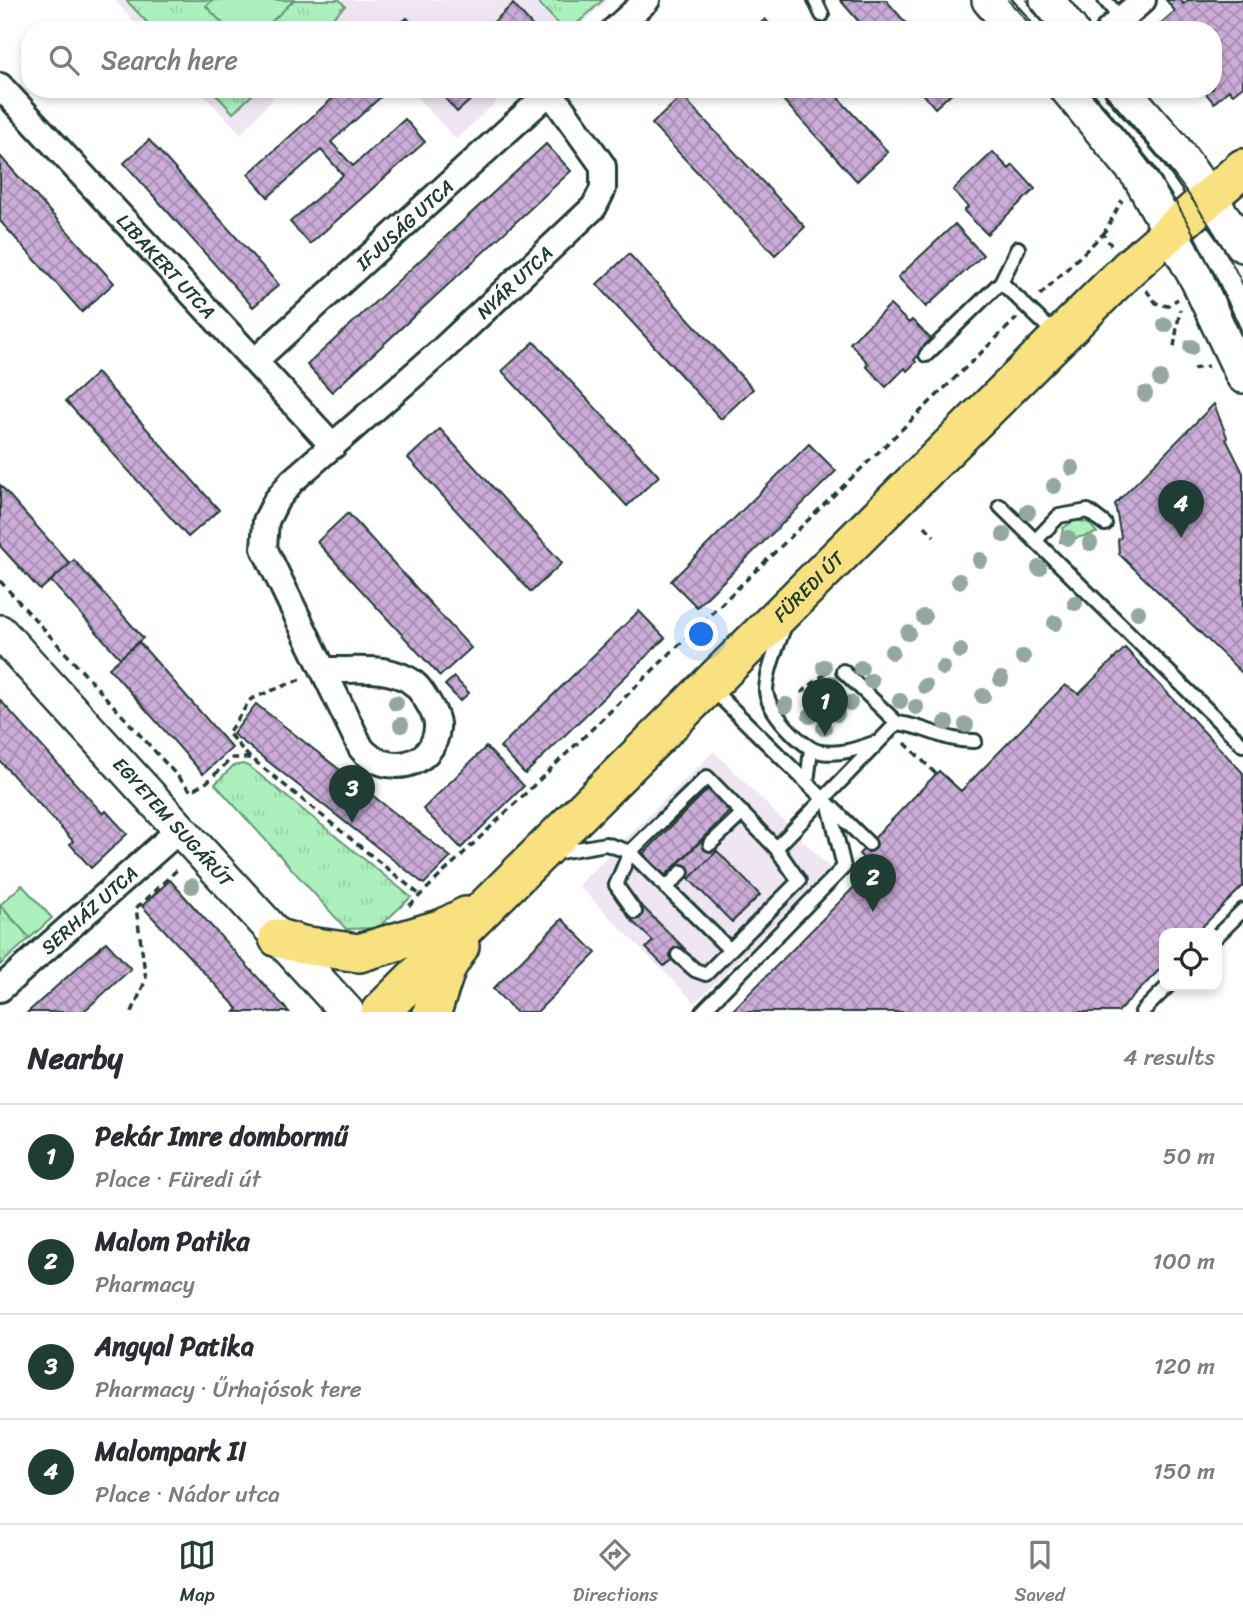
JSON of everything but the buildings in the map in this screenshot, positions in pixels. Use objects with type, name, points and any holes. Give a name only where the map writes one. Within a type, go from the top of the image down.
[{"type":"main road","name":"FÜREDI ÚT","points":[[380,1012],[1129,268],[1243,169]]},
{"type":"main road","points":[[278,938],[302,945],[359,953],[443,928],[485,906]]},
{"type":"main road","points":[[432,1012],[447,967],[485,906]]},
{"type":"street","points":[[624,21],[647,0]]},
{"type":"street","points":[[989,0],[1007,21]]},
{"type":"street","points":[[1047,0],[1064,21]]},
{"type":"street","points":[[1112,16],[1143,0]]},
{"type":"street","name":"LIBAKERT UTCA","points":[[0,86],[333,446]]},
{"type":"street","name":"IFJUSÁG UTCA","points":[[256,360],[544,98]]},
{"type":"street","name":"NYÁR UTCA","points":[[323,670],[375,670],[402,676],[416,685],[435,713],[438,726],[434,742],[426,754],[414,761],[391,767],[369,758],[361,748],[323,670],[264,548],[266,521],[292,481],[441,351],[594,207],[603,189],[603,166],[557,98]]},
{"type":"street","points":[[1074,98],[1139,176],[1198,281],[1243,376]]},
{"type":"street","points":[[1130,98],[1173,147],[1243,245]]},
{"type":"street","name":"EGYETEM SUGÁRÚT","points":[[0,632],[347,1012]]},
{"type":"street","name":"SERHÁZ UTCA","points":[[0,989],[188,840]]},
{"type":"lane","points":[[815,0],[822,15]]},
{"type":"lane","points":[[926,355],[1001,282],[1018,248]]},
{"type":"lane","points":[[1001,282],[1059,338]]},
{"type":"lane","points":[[1000,506],[1243,745]]},
{"type":"lane","points":[[1035,541],[1059,516],[1088,511],[1105,524]]},
{"type":"lane","points":[[792,605],[776,651],[766,692],[778,718],[811,749],[821,752],[847,752],[878,742]]},
{"type":"lane","points":[[843,671],[897,723],[912,725],[957,741],[975,741]]},
{"type":"lane","points":[[709,685],[869,844]]},
{"type":"lane","points":[[776,848],[826,802],[897,723]]},
{"type":"lane","points":[[807,783],[811,749]]},
{"type":"lane","points":[[635,912],[616,885],[630,852],[653,837],[691,799],[707,777],[776,848],[799,881],[706,974],[695,970],[678,955]]},
{"type":"lane","points":[[702,1012],[844,867],[826,802]]},
{"type":"lane","points":[[710,845],[720,828],[746,817]]},
{"type":"lane","points":[[537,856],[606,844],[630,852],[730,950]]},
{"type":"lane","points":[[666,888],[682,872]]},
{"type":"lane","points":[[1222,931],[1243,910]]},
{"type":"lane","points":[[1142,1012],[1163,991]]},
{"type":"path","points":[[323,670],[251,699],[228,733],[251,758],[420,895],[1103,235],[1122,201],[1120,189]]},
{"type":"path","points":[[1103,235],[1156,303],[1167,306],[1182,296],[1174,347]]},
{"type":"path","points":[[925,526],[934,536]]},
{"type":"path","points":[[0,581],[191,791],[207,782],[232,758],[251,758]]},
{"type":"path","points":[[801,693],[830,670],[843,671]]},
{"type":"path","points":[[899,737],[936,774]]},
{"type":"path","points":[[132,1012],[146,979],[136,908],[188,840]]},
{"type":"shaded area","points":[[114,0],[608,0],[585,21],[134,21]]},
{"type":"shaded area","points":[[207,98],[273,98],[241,134]]},
{"type":"shaded area","points":[[417,98],[500,98],[456,139]]},
{"type":"shaded area","points":[[714,751],[830,868],[695,1003],[578,885]]},
{"type":"green space","points":[[126,0],[340,0],[345,6],[329,21],[146,21]]},
{"type":"green space","points":[[213,0],[294,0],[272,21],[220,21],[206,6]]},
{"type":"green space","points":[[536,0],[603,0],[580,21],[556,21]]},
{"type":"green space","points":[[219,98],[249,98],[233,113]]},
{"type":"green space","points":[[1075,520],[1089,523],[1097,533],[1060,542],[1063,528]]},
{"type":"green space","points":[[243,764],[411,897],[378,928],[346,929],[215,784],[233,766]]},
{"type":"green space","points":[[22,885],[52,918],[30,938],[0,905]]},
{"type":"green space","points":[[0,905],[30,938],[0,965]]},
{"type":"tram line","points":[[1008,0],[1027,21]]},
{"type":"tram line","points":[[1026,0],[1043,21]]},
{"type":"tram line","points":[[1095,98],[1140,151],[1179,208],[1209,264],[1243,340]]},
{"type":"tram line","points":[[1109,98],[1196,205],[1243,285]]},
{"type":"place","name":"Malompark II","points":[[1181,538]]},
{"type":"place","name":"Pekár Imre dombormű","points":[[825,736]]},
{"type":"place","name":"Angyal Patika","points":[[352,823]]},
{"type":"place","name":"Malom Patika","points":[[873,912]]}]
